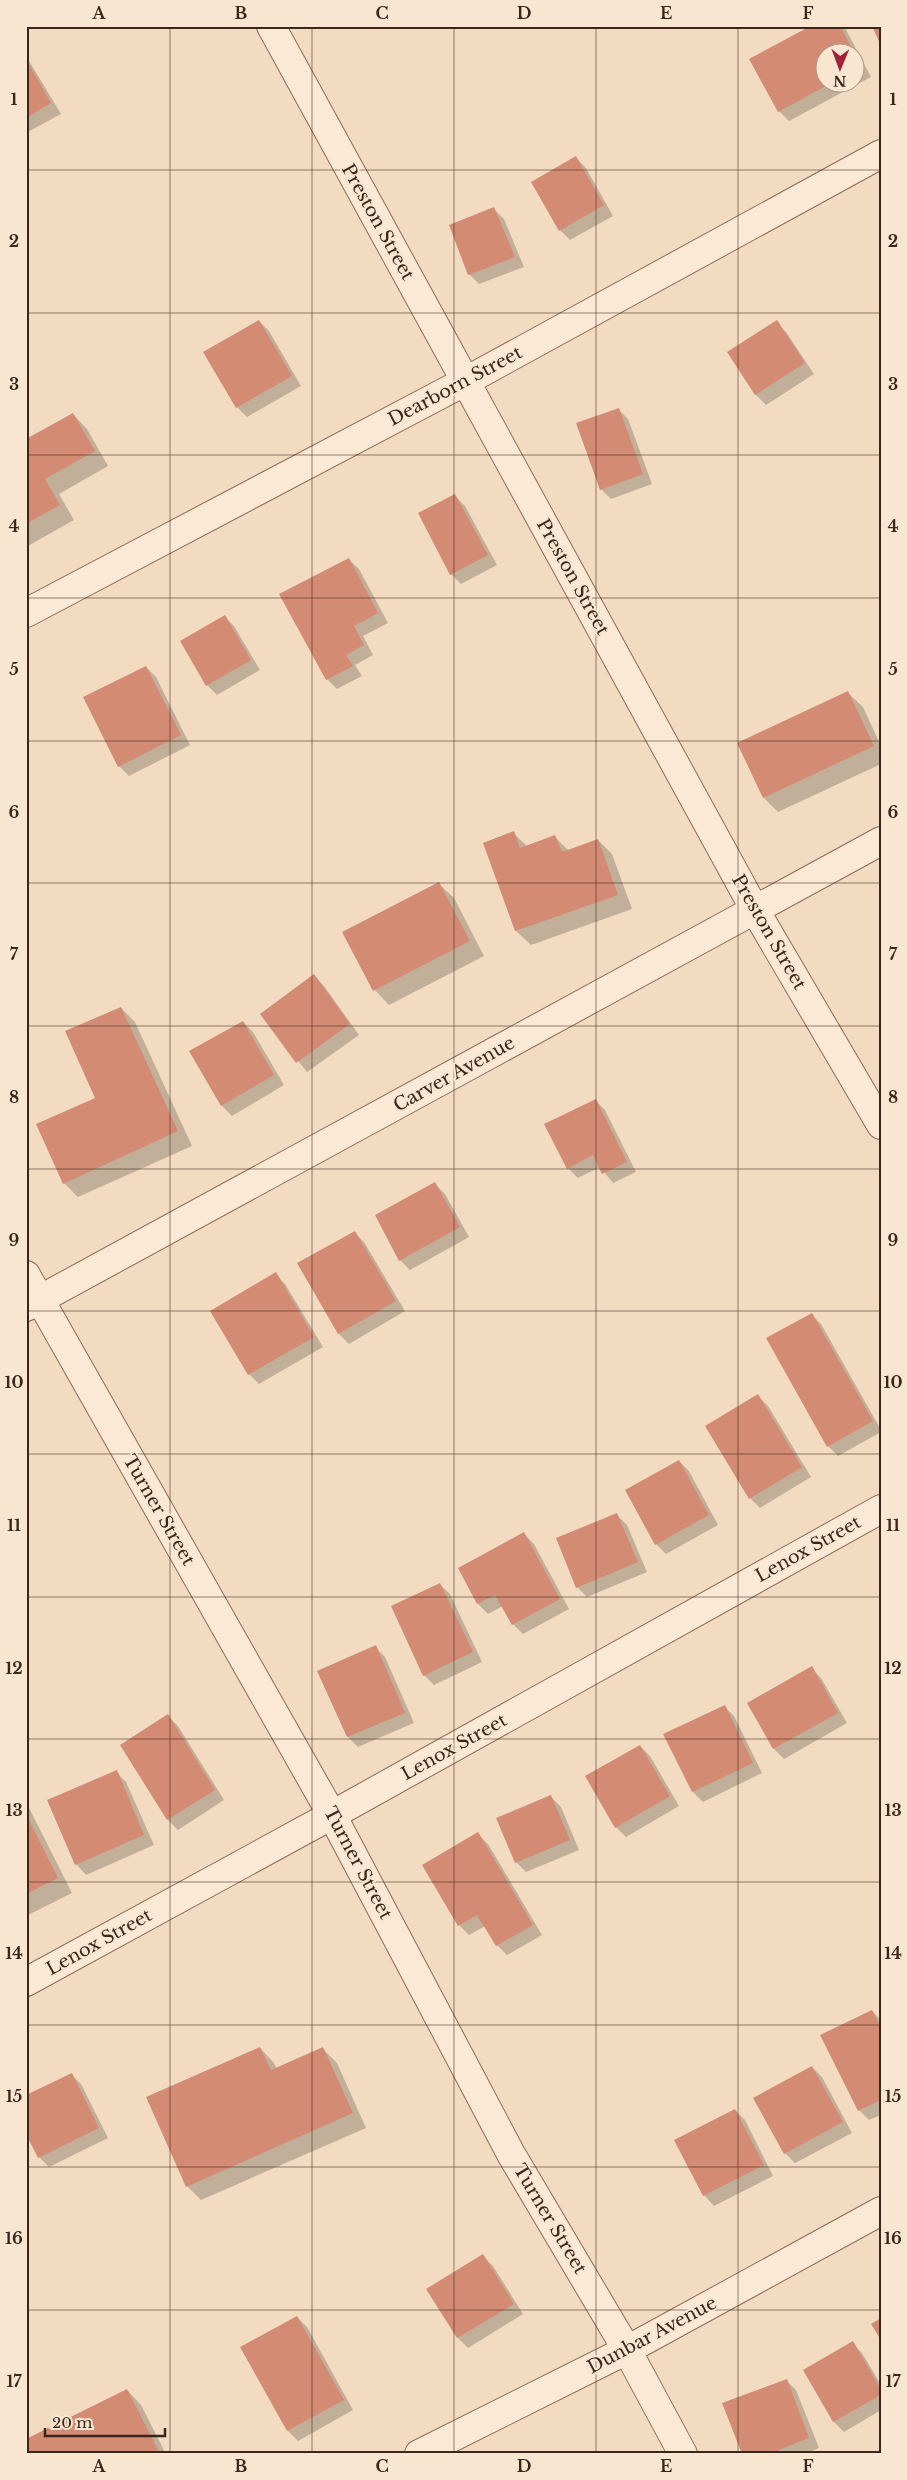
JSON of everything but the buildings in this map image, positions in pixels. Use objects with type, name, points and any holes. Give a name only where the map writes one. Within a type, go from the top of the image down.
[{"type":"street","name":"Preston Street","points":[[271,26],[755,910],[881,1125]]},
{"type":"street","name":"Dearborn Street","points":[[26,613],[466,381],[881,154]]},
{"type":"street","name":"Carver Avenue","points":[[33,1303],[881,841]]},
{"type":"street","name":"Turner Street","points":[[26,1275],[33,1303],[332,1815],[511,2154],[627,2350],[684,2454]]},
{"type":"street","name":"Lenox Street","points":[[26,1982],[332,1815],[881,1509]]},
{"type":"street","name":"Dunbar Avenue","points":[[419,2454],[627,2350],[881,2211]]}]
